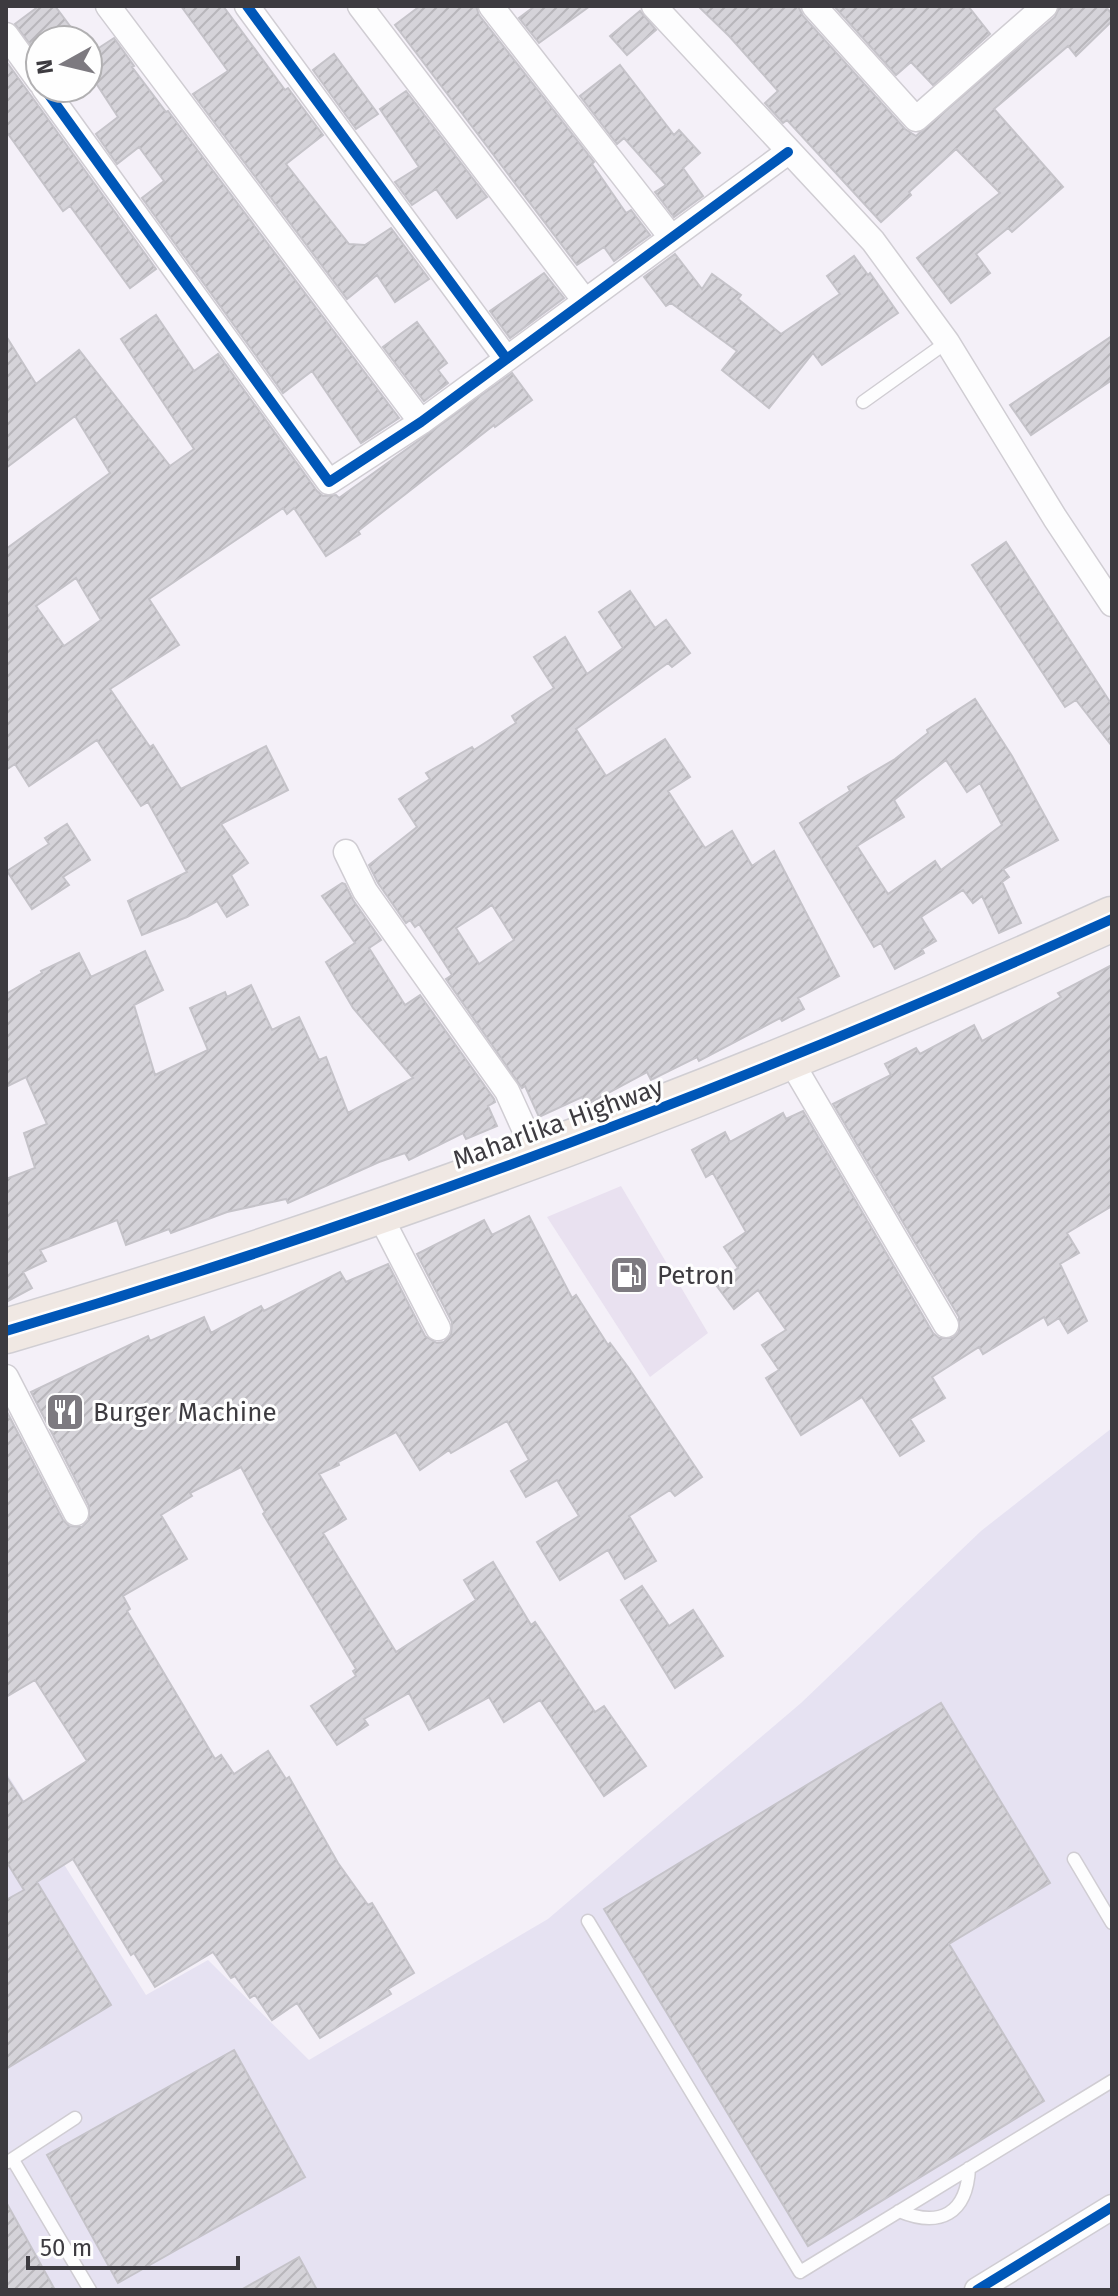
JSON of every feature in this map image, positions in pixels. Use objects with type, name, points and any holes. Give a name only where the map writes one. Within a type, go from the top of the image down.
[{"type":"highway","name":"Maharlika Highway","points":[[6,1331],[153,1288],[537,1157],[789,1058],[1112,919]]},
{"type":"street","points":[[108,6],[421,422]]},
{"type":"street","points":[[247,6],[506,358]]},
{"type":"street","points":[[360,6],[585,301]]},
{"type":"street","points":[[491,6],[671,237]]},
{"type":"street","points":[[654,6],[873,241],[947,342],[1055,518],[1112,604]]},
{"type":"street","points":[[814,6],[916,119],[1045,6]]},
{"type":"street","points":[[6,35],[24,60]]},
{"type":"street","points":[[56,104],[329,482],[421,422],[788,152]]},
{"type":"street","points":[[346,852],[365,891],[507,1091],[537,1157]]},
{"type":"street","points":[[789,1058],[946,1325]]},
{"type":"street","points":[[378,1212],[438,1328]]},
{"type":"street","points":[[6,1377],[76,1513]]},
{"type":"street","points":[[977,2290],[1112,2207]]},
{"type":"lane","points":[[863,402],[947,342]]},
{"type":"lane","points":[[1074,1859],[1112,1923]]},
{"type":"lane","points":[[588,1921],[800,2272],[1112,2081]]},
{"type":"lane","points":[[75,2118],[10,2161],[90,2290]]},
{"type":"lane","points":[[899,2211],[918,2219],[939,2218],[957,2207],[968,2189],[969,2168]]},
{"type":"shaded area","name":"Petron","points":[[621,1186],[708,1333],[650,1377],[547,1217]]},
{"type":"shaded area","points":[[1112,1428],[1112,2290],[6,2290],[6,1772],[146,1995],[208,1960],[309,2060],[548,1919],[801,1703],[981,1531]]},
{"type":"building","points":[[39,6],[55,6],[68,24],[24,24],[24,36],[15,24]]},
{"type":"building","points":[[181,6],[223,6],[285,90],[288,88],[323,135],[286,164],[349,244],[365,245],[391,228],[429,279],[395,302],[377,275],[347,299],[193,94],[228,71]]},
{"type":"building","points":[[420,6],[476,6],[479,15],[594,162],[592,164],[626,213],[631,210],[650,235],[614,261],[604,247],[577,265],[395,25]]},
{"type":"building","points":[[535,6],[590,6],[539,43],[519,18]]},
{"type":"building","points":[[698,6],[798,6],[803,16],[905,129],[916,136],[1055,17],[1060,6],[1105,6],[1112,14],[1112,21],[1076,56],[1068,46],[994,109],[1063,187],[1012,232],[1008,228],[976,254],[990,273],[951,303],[917,258],[1000,193],[956,149],[881,222],[787,120],[783,123],[765,103],[778,91]]},
{"type":"building","points":[[834,6],[968,6],[990,34],[933,85],[911,62],[896,75]]},
{"type":"building","points":[[640,11],[656,30],[627,55],[610,36]]},
{"type":"building","points":[[114,38],[132,67],[399,418],[361,443],[312,371],[283,393],[142,198],[164,181],[139,147],[117,164],[96,134],[118,117],[104,96],[104,45]]},
{"type":"building","points":[[334,54],[378,114],[356,129],[313,70]]},
{"type":"building","points":[[6,61],[24,86],[24,104],[37,104],[156,269],[130,288],[70,206],[63,211],[6,131]]},
{"type":"building","points":[[620,65],[674,135],[679,130],[700,153],[683,168],[703,196],[674,217],[655,192],[666,185],[624,138],[617,144],[580,96]]},
{"type":"building","points":[[406,91],[487,197],[457,218],[436,189],[412,205],[395,182],[419,167],[380,109]]},
{"type":"building","points":[[675,254],[702,289],[712,274],[741,295],[738,299],[781,334],[840,294],[827,276],[854,256],[898,313],[822,365],[813,353],[769,408],[722,370],[737,351],[671,303],[666,306],[644,277]]},
{"type":"building","points":[[544,273],[564,298],[510,338],[490,311]]},
{"type":"building","points":[[156,315],[194,371],[218,354],[323,496],[336,495],[339,498],[512,373],[532,400],[494,425],[358,531],[360,534],[326,556],[294,508],[287,514],[283,508],[149,599],[179,645],[110,689],[150,747],[153,745],[181,789],[266,746],[288,790],[221,824],[248,863],[231,875],[248,905],[227,917],[217,901],[142,935],[128,901],[187,872],[148,802],[141,806],[97,740],[29,786],[15,764],[6,770],[6,549],[110,473],[75,416],[6,468],[6,336],[36,384],[79,350],[170,466],[194,449],[121,339]],"holes":[[[76,578],[101,620],[64,646],[36,606]]]},
{"type":"building","points":[[417,322],[447,363],[438,370],[448,383],[424,401],[383,347]]},
{"type":"building","points":[[1112,336],[1112,380],[1031,435],[1010,405]]},
{"type":"building","points":[[1006,542],[1112,705],[1112,746],[1076,700],[1065,707],[972,565]]},
{"type":"building","points":[[630,591],[655,628],[666,620],[690,653],[672,667],[668,663],[576,729],[606,776],[665,739],[690,777],[668,791],[705,848],[732,831],[752,866],[774,851],[839,976],[798,998],[804,1009],[782,1021],[780,1018],[699,1061],[697,1057],[651,1080],[647,1072],[586,1105],[582,1097],[539,1117],[525,1086],[522,1088],[446,979],[452,975],[419,924],[415,927],[410,920],[406,923],[369,865],[417,827],[399,799],[430,779],[426,773],[472,747],[474,750],[516,723],[512,716],[554,688],[534,657],[565,637],[587,674],[623,648],[599,612]],"holes":[[[492,905],[514,940],[479,964],[456,928]]]},
{"type":"building","points":[[975,699],[1012,756],[1058,840],[1003,869],[1009,877],[1002,882],[1021,923],[999,933],[982,896],[973,903],[963,890],[921,917],[936,941],[922,949],[924,953],[895,969],[881,943],[874,947],[800,823],[850,791],[848,787],[895,759],[928,733],[927,730]],"holes":[[[946,760],[967,792],[980,783],[1002,825],[941,870],[935,861],[888,894],[857,846],[904,817],[894,800]]]},
{"type":"building","points":[[67,824],[90,860],[63,877],[69,885],[32,909],[7,871],[49,844],[45,838]]},
{"type":"building","points":[[342,883],[381,940],[369,948],[405,1005],[420,995],[494,1099],[495,1102],[488,1106],[497,1126],[466,1139],[463,1133],[409,1160],[405,1153],[379,1162],[288,1203],[286,1199],[227,1212],[171,1233],[169,1229],[126,1245],[117,1220],[40,1250],[46,1261],[23,1272],[32,1288],[6,1302],[6,1179],[35,1168],[24,1133],[47,1124],[26,1077],[6,1087],[6,994],[41,971],[79,953],[91,977],[145,951],[163,990],[134,1005],[155,1075],[208,1050],[190,1008],[225,992],[227,997],[251,985],[272,1030],[299,1017],[319,1060],[326,1057],[348,1113],[413,1078],[353,1008],[326,962],[355,943],[322,896]]},
{"type":"building","points":[[1112,965],[1112,1206],[1067,1233],[1079,1253],[1060,1264],[1087,1321],[1068,1333],[1059,1318],[1048,1325],[1044,1317],[983,1354],[979,1347],[932,1377],[945,1398],[910,1419],[924,1441],[900,1456],[862,1397],[801,1435],[766,1378],[779,1370],[762,1345],[786,1330],[758,1290],[734,1309],[716,1285],[738,1268],[724,1247],[746,1232],[713,1173],[706,1177],[692,1150],[725,1132],[730,1142],[783,1113],[786,1119],[803,1111],[933,1333],[939,1338],[953,1338],[959,1332],[959,1317],[833,1104],[891,1075],[885,1064],[916,1048],[920,1054],[974,1025],[982,1041],[1061,997],[1058,993]]},
{"type":"building","points":[[529,1216],[572,1298],[576,1295],[702,1477],[675,1496],[670,1490],[629,1516],[656,1561],[625,1579],[608,1550],[560,1580],[537,1542],[579,1516],[557,1480],[526,1497],[511,1471],[529,1460],[507,1421],[451,1453],[449,1450],[420,1470],[396,1432],[338,1462],[339,1465],[319,1474],[346,1519],[323,1533],[396,1652],[476,1600],[464,1580],[493,1562],[531,1625],[535,1622],[595,1712],[604,1706],[646,1766],[604,1796],[540,1700],[504,1722],[489,1697],[429,1730],[409,1693],[364,1719],[368,1725],[337,1745],[311,1706],[356,1676],[353,1671],[356,1669],[263,1514],[265,1512],[241,1467],[190,1493],[192,1496],[161,1515],[187,1559],[123,1596],[130,1609],[127,1611],[215,1759],[221,1755],[234,1774],[268,1751],[286,1779],[289,1777],[338,1863],[368,1905],[372,1903],[414,1973],[388,1989],[391,1994],[320,2038],[297,2003],[272,2020],[255,1995],[250,1998],[213,1952],[155,1987],[134,1953],[131,1955],[73,1859],[37,1882],[111,2005],[6,2069],[6,1900],[24,1890],[6,1861],[6,1776],[23,1802],[87,1761],[35,1680],[6,1697],[6,1410],[63,1520],[69,1526],[82,1527],[89,1520],[89,1506],[31,1392],[148,1336],[150,1341],[204,1317],[211,1333],[261,1306],[264,1311],[340,1272],[346,1282],[388,1264],[425,1336],[437,1343],[444,1342],[451,1335],[452,1322],[417,1254],[484,1220],[492,1235]]},
{"type":"building","points":[[642,1586],[669,1626],[693,1610],[723,1656],[675,1688],[621,1600]]},
{"type":"building","points":[[941,1703],[1050,1883],[949,1944],[1044,2101],[808,2246],[604,1909]]},
{"type":"building","points":[[234,2050],[305,2177],[118,2283],[47,2155]]},
{"type":"building","points":[[6,2202],[55,2290],[6,2290]]},
{"type":"building","points":[[299,2257],[317,2290],[241,2290]]},
{"type":"cycle path","points":[[247,6],[506,358]]},
{"type":"cycle path","points":[[56,104],[329,482],[421,422],[788,152]]},
{"type":"cycle path","points":[[6,1331],[288,1243],[566,1144],[841,1036],[1112,919]]},
{"type":"cycle path","points":[[977,2290],[1112,2207]]},
{"type":"place","name":"Petron","points":[[629,1275]]},
{"type":"place","name":"Burger Machine","points":[[65,1412]]}]
